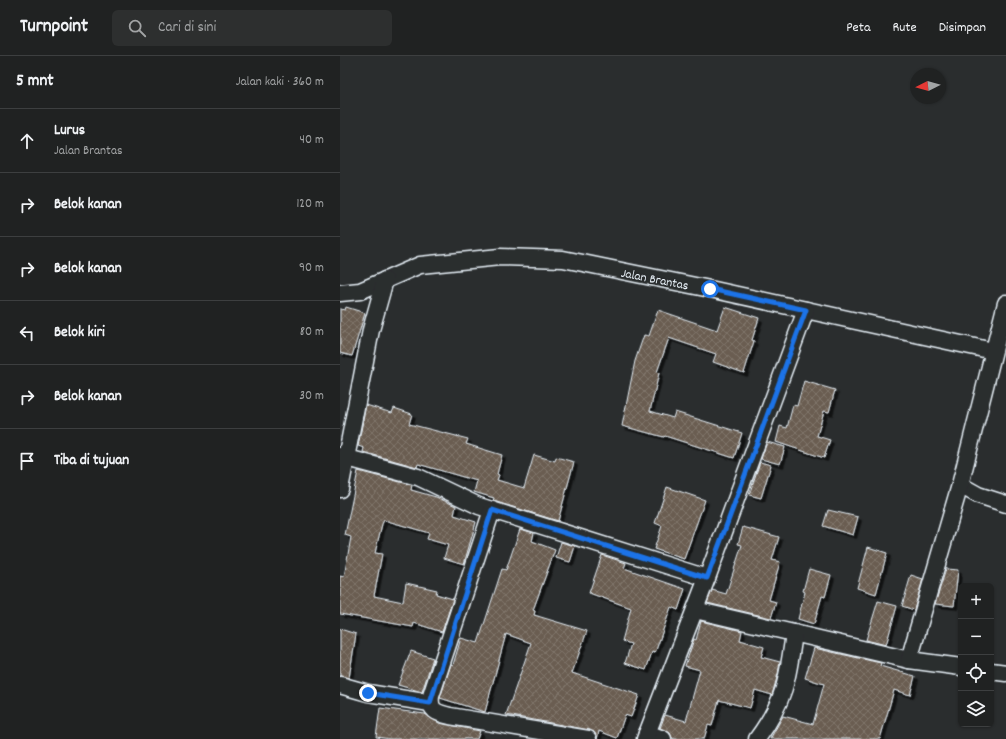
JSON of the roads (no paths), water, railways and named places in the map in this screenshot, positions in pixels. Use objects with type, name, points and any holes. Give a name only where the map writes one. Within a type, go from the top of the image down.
[{"type":"street","name":"Jalan Brantas","points":[[340,293],[360,291],[420,266],[500,257],[563,259],[993,351]]},
{"type":"street","points":[[340,489],[343,457],[371,330],[385,280]]},
{"type":"street","points":[[909,660],[960,485],[1006,303]]},
{"type":"street","points":[[663,739],[646,736],[695,610],[806,310]]},
{"type":"street","points":[[343,457],[418,477],[479,506],[707,578]]},
{"type":"street","points":[[960,485],[978,495],[1006,504]]},
{"type":"street","points":[[492,510],[430,703],[432,709],[436,712],[450,716],[588,739]]},
{"type":"street","points":[[695,610],[909,660],[958,667]]},
{"type":"street","points":[[757,739],[770,721],[782,696],[788,676],[794,633]]},
{"type":"street","points":[[994,671],[1006,673]]},
{"type":"street","points":[[340,685],[368,693],[430,703]]}]
